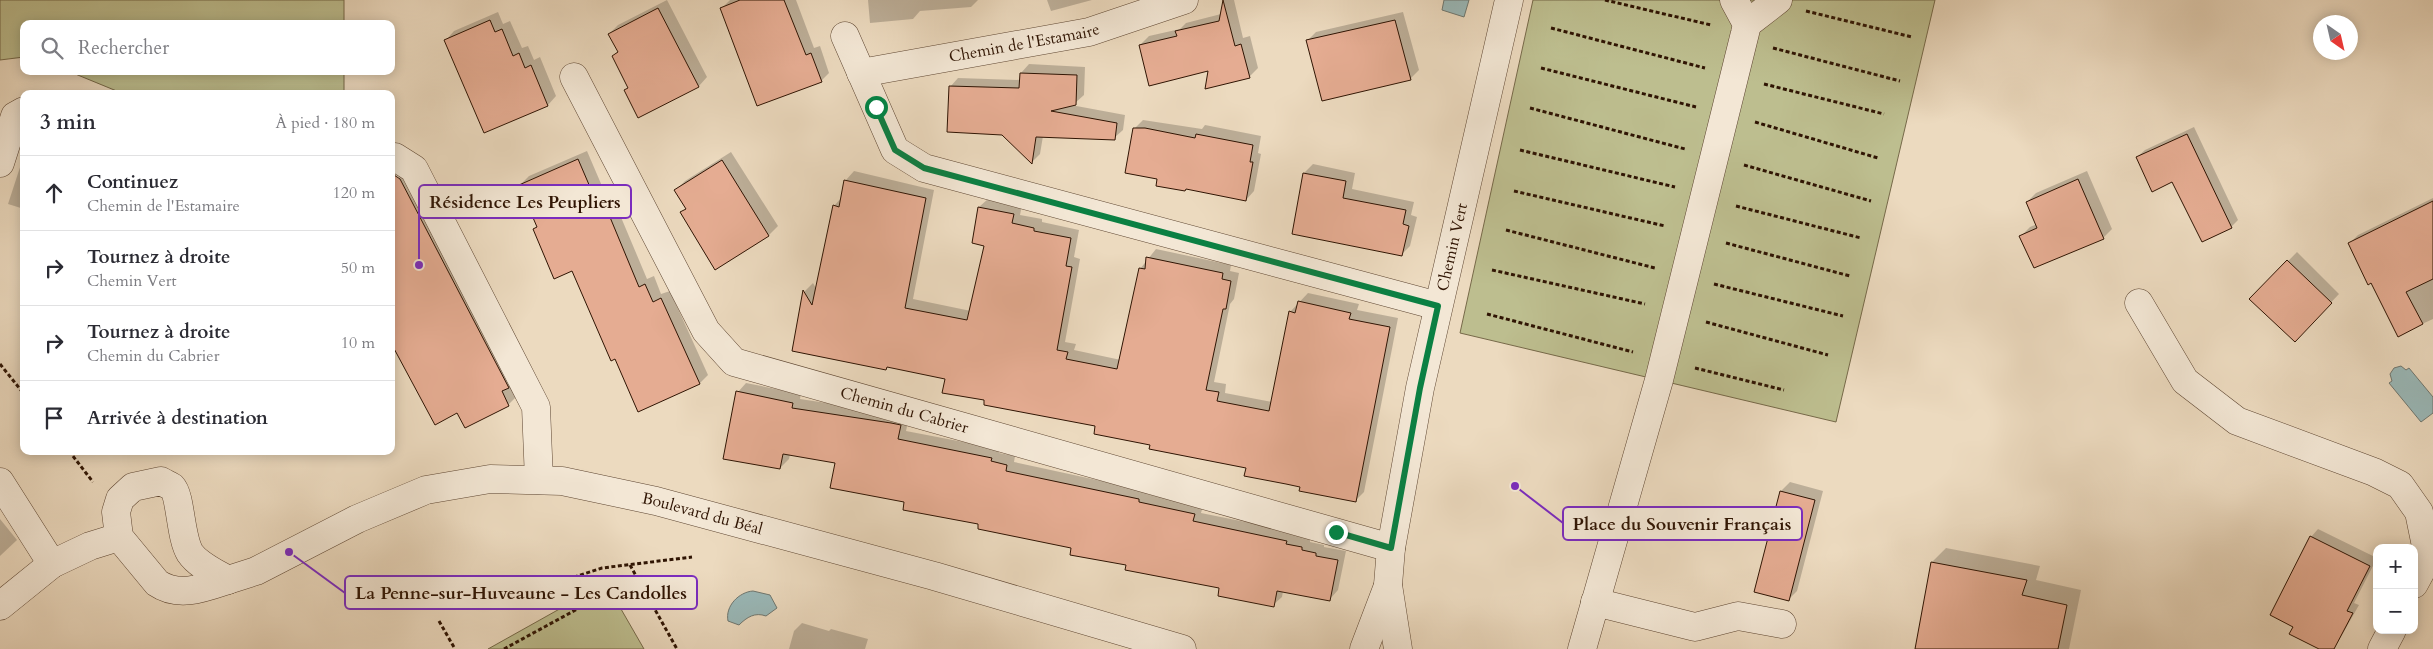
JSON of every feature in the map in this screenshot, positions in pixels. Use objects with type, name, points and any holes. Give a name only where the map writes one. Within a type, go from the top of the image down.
[{"type":"street","name":"Chemin de l'Estamaire","points":[[861,73],[1089,32],[1184,0]]},
{"type":"street","name":"Chemin Vert","points":[[1398,649],[1388,585],[1391,548],[1420,388],[1509,0]]},
{"type":"street","points":[[1582,649],[1659,380],[1745,32],[1734,0]]},
{"type":"street","points":[[1745,32],[1777,2]]},
{"type":"street","points":[[845,36],[895,150],[924,168],[1438,306]]},
{"type":"street","name":"Chemin du Cabrier","points":[[574,77],[706,332],[734,362],[1391,548]]},
{"type":"street","points":[[0,163],[15,116],[20,113]]},
{"type":"street","points":[[395,157],[414,170],[536,407],[539,480]]},
{"type":"street","points":[[2139,303],[2185,382],[2237,421],[2374,472],[2400,485],[2419,512],[2426,546],[2418,577]]},
{"type":"street","name":"Boulevard du Béal","points":[[119,537],[157,583],[178,592],[205,588],[256,571],[357,519],[426,490],[490,479],[562,481],[665,504],[934,576],[1182,649]]},
{"type":"street","points":[[0,482],[52,564]]},
{"type":"street","points":[[0,606],[52,564],[90,546],[119,537],[116,512],[120,499],[133,486],[162,482],[172,487],[178,499],[181,528],[191,554],[208,569],[228,580]]},
{"type":"street","name":"Chemin Vert","points":[[1364,649],[1388,585]]},
{"type":"street","points":[[1595,602],[1695,627],[1738,616],[1782,624]]},
{"type":"street","points":[[2382,649],[2390,634]]},
{"type":"path","points":[[1605,0],[1745,32],[1900,81]]},
{"type":"path","points":[[1777,2],[1912,37]]},
{"type":"path","points":[[0,364],[20,389]]},
{"type":"path","points":[[512,598],[602,568],[692,557]]},
{"type":"path","points":[[630,565],[677,649]]},
{"type":"path","points":[[504,649],[603,595]]},
{"type":"path","points":[[439,621],[455,649]]},
{"type":"green space","points":[[0,0],[344,0],[344,20],[20,20],[20,58],[0,60]]},
{"type":"green space","points":[[1533,0],[1935,0],[1836,422],[1460,333]]},
{"type":"green space","points":[[78,75],[344,75],[344,90],[114,90]]},
{"type":"green space","points":[[606,583],[644,649],[488,649]]},
{"type":"water","points":[[1444,0],[1469,0],[1464,17],[1442,10]]},
{"type":"water","points":[[2401,366],[2406,370],[2409,368],[2433,397],[2433,413],[2421,422],[2389,383],[2392,381],[2390,374],[2394,368]]},
{"type":"water","points":[[753,591],[770,595],[777,608],[766,616],[751,616],[739,625],[728,621],[729,610],[734,601],[743,594]]},
{"type":"building","points":[[740,0],[784,0],[806,55],[811,53],[822,82],[757,106],[720,8]]},
{"type":"building","points":[[1223,0],[1235,46],[1241,44],[1250,78],[1205,89],[1208,71],[1149,86],[1139,45],[1177,36],[1175,31],[1219,21]]},
{"type":"building","points":[[658,8],[699,87],[638,118],[624,90],[628,88],[612,56],[618,52],[608,34]]},
{"type":"building","points":[[490,20],[495,32],[502,29],[513,56],[519,53],[525,68],[531,65],[548,106],[484,133],[444,40]]},
{"type":"building","points":[[1395,20],[1411,80],[1322,101],[1306,40]]},
{"type":"building","points":[[1020,73],[1077,75],[1076,105],[1051,111],[1117,123],[1115,140],[1036,137],[1032,164],[1002,135],[947,132],[949,86],[1019,88]]},
{"type":"building","points":[[1133,128],[1145,128],[1195,138],[1196,134],[1253,145],[1250,162],[1253,162],[1246,201],[1186,189],[1185,191],[1156,186],[1157,179],[1125,173]]},
{"type":"building","points":[[2187,134],[2232,228],[2202,242],[2172,182],[2152,192],[2136,157]]},
{"type":"building","points":[[578,159],[596,201],[603,212],[607,210],[639,287],[645,284],[653,302],[661,298],[700,384],[638,412],[615,359],[611,361],[572,271],[554,279],[533,229],[537,227],[519,185]]},
{"type":"building","points":[[722,160],[769,236],[715,270],[680,212],[686,209],[674,190]]},
{"type":"building","points":[[1303,173],[1346,181],[1343,198],[1406,210],[1403,224],[1409,226],[1402,256],[1292,234]]},
{"type":"building","points":[[395,176],[400,179],[509,388],[502,391],[509,406],[465,428],[457,413],[435,425],[395,350]]},
{"type":"building","points":[[2078,179],[2104,239],[2034,268],[2019,236],[2037,228],[2026,202]]},
{"type":"building","points":[[844,180],[926,198],[905,308],[967,320],[984,246],[972,243],[978,207],[1014,214],[1012,223],[1034,228],[1034,231],[1071,238],[1066,266],[1072,267],[1057,350],[1068,352],[1066,359],[1117,369],[1139,268],[1145,269],[1146,257],[1223,273],[1222,279],[1231,281],[1226,309],[1223,309],[1206,390],[1219,392],[1217,401],[1269,411],[1289,311],[1295,313],[1298,301],[1351,313],[1349,319],[1390,327],[1356,502],[1299,491],[1300,487],[1244,476],[1246,468],[1149,449],[1150,445],[1094,434],[1095,426],[984,405],[984,400],[942,393],[945,379],[887,367],[886,370],[792,351],[803,290],[812,305],[833,205],[839,207]]},
{"type":"building","points":[[2433,201],[2433,279],[2406,292],[2423,324],[2398,337],[2371,283],[2368,285],[2348,243]]},
{"type":"building","points":[[2287,260],[2332,303],[2295,342],[2249,299]]},
{"type":"building","points":[[736,391],[793,403],[792,408],[901,425],[898,439],[992,458],[991,461],[1007,465],[1006,471],[1139,499],[1139,502],[1195,514],[1193,521],[1287,541],[1286,544],[1302,547],[1302,550],[1316,553],[1316,556],[1338,560],[1330,601],[1277,591],[1274,607],[1218,596],[1219,588],[1125,570],[1126,565],[1070,555],[1071,548],[978,529],[978,524],[903,510],[904,502],[830,488],[835,463],[783,454],[780,469],[723,459]]},
{"type":"building","points":[[1780,491],[1815,500],[1789,601],[1754,592]]},
{"type":"building","points":[[2310,536],[2370,566],[2347,611],[2353,613],[2334,649],[2319,649],[2289,634],[2293,627],[2270,615]]},
{"type":"building","points":[[1931,562],[2027,580],[2022,595],[2067,605],[2058,649],[1915,649]]},
{"type":"place","name":"Résidence Les Peupliers","points":[[419,265]]},
{"type":"place","name":"Place du Souvenir Français","points":[[1515,486]]},
{"type":"place","name":"La Penne-sur-Huveaune - Les Candolles","points":[[289,552]]},
{"type":"route","points":[[876,107],[895,150],[924,168],[1438,306],[1420,388],[1391,548],[1336,532]]}]
